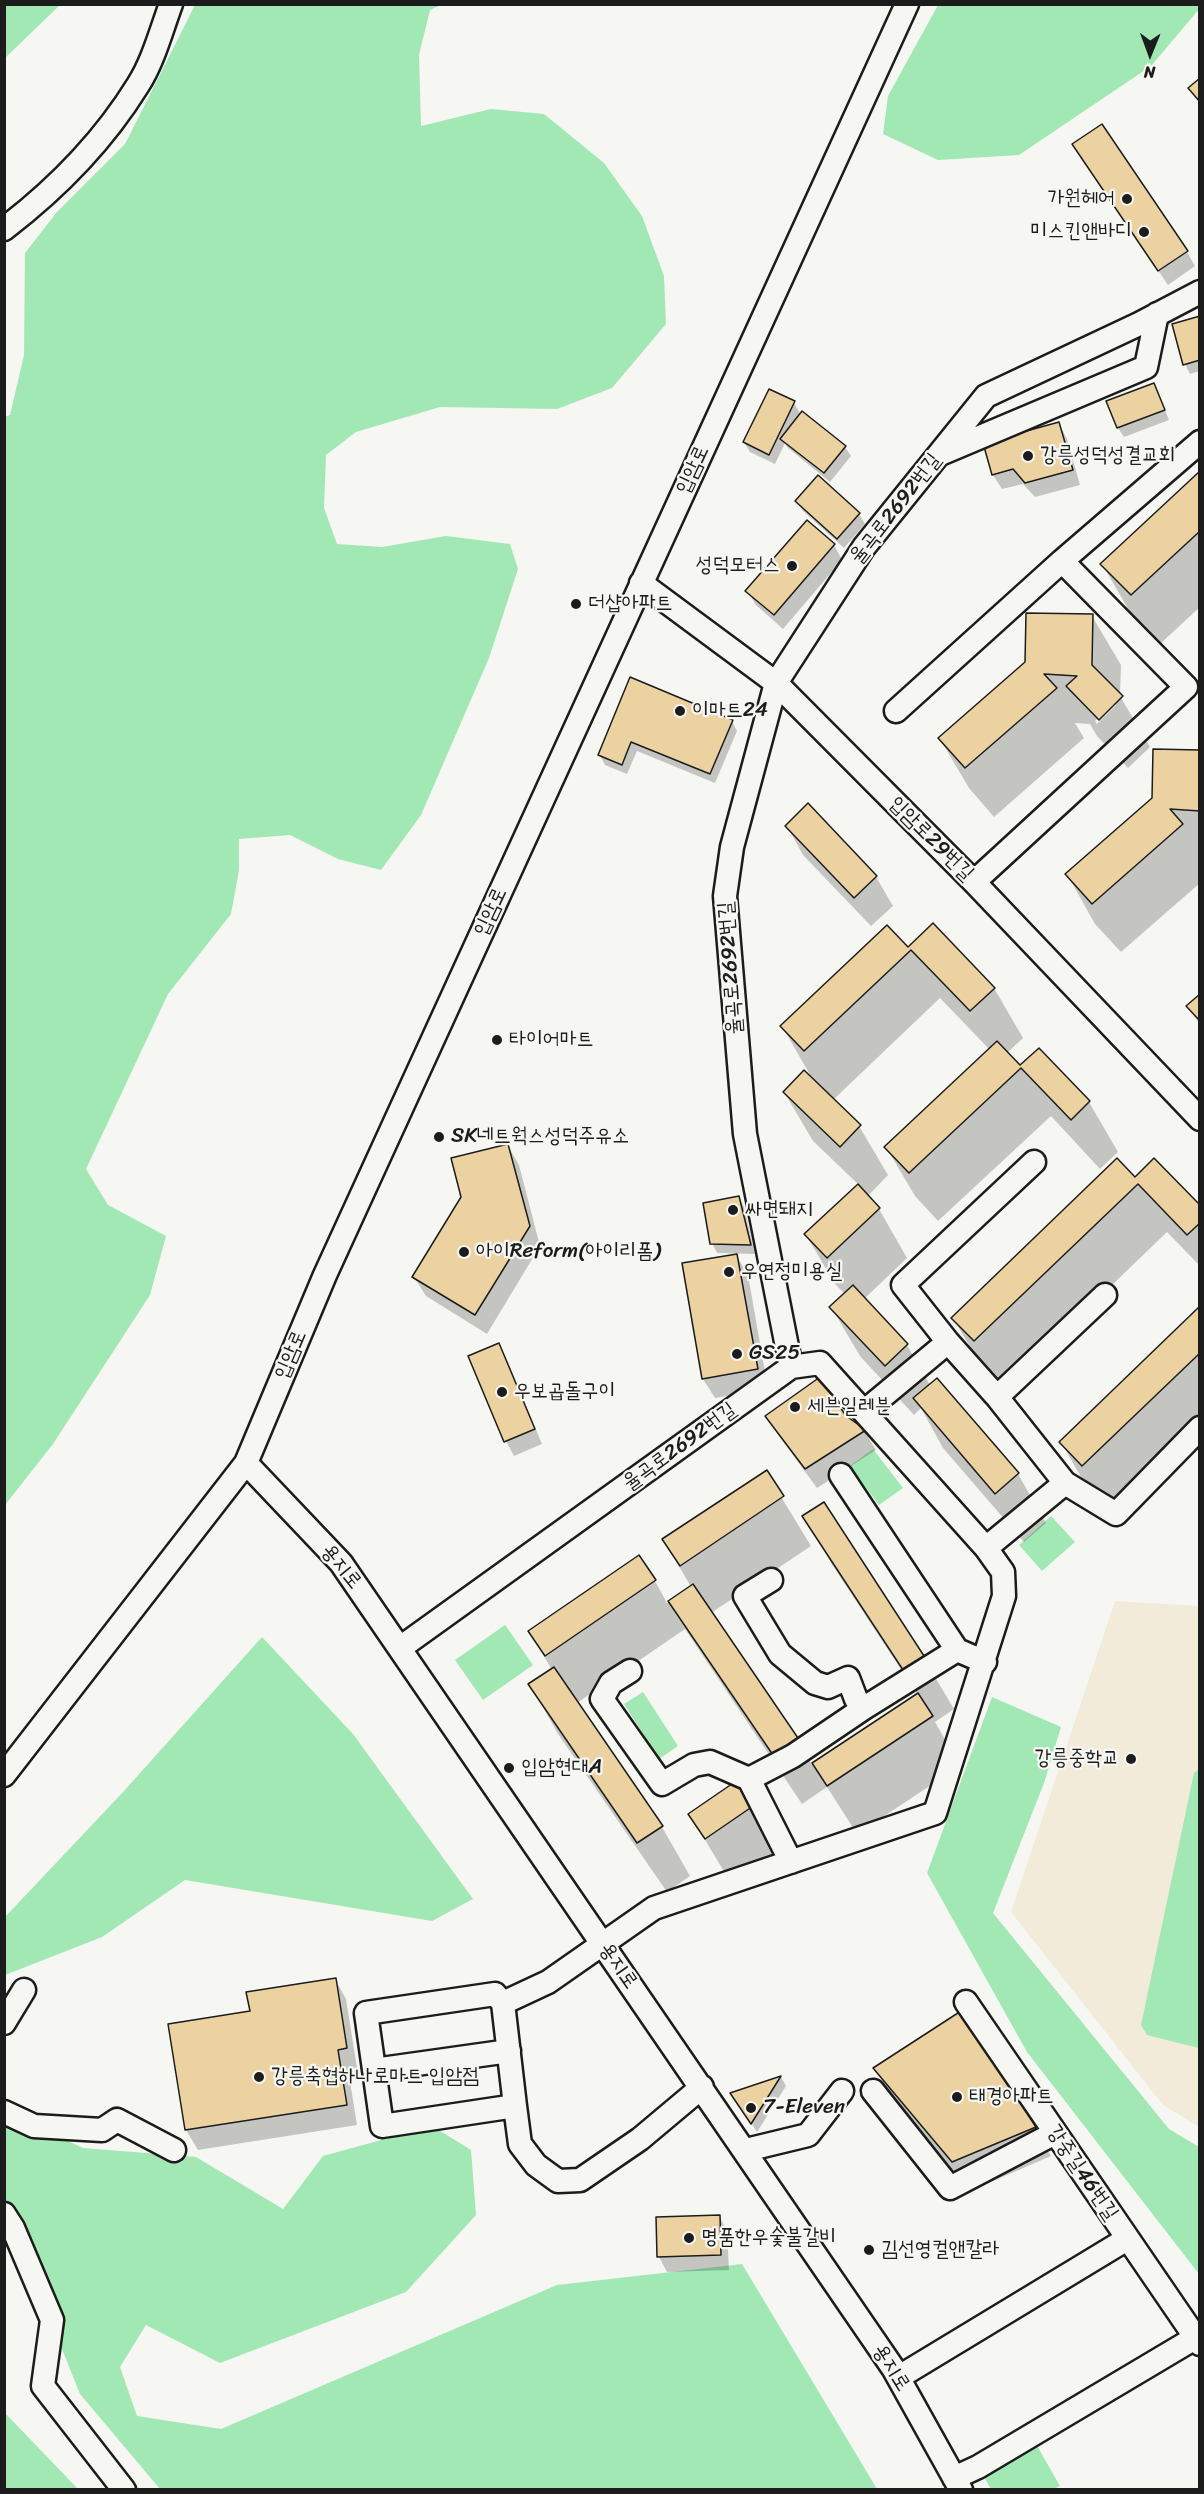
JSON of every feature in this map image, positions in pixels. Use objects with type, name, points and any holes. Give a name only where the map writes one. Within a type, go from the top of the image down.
[{"type":"street","points":[[4,229],[49,191],[107,127],[139,84],[171,4]]},
{"type":"street","name":"입암로","points":[[4,1775],[246,1463],[325,1275],[907,4]]},
{"type":"street","name":"율곡로2692번길","points":[[399,1648],[790,1367],[745,1134],[725,896],[732,847],[776,683],[864,547],[986,396],[1200,292]]},
{"type":"street","points":[[938,455],[1146,368],[1157,314]]},
{"type":"street","points":[[896,711],[1062,561],[1200,442]]},
{"type":"street","points":[[974,882],[1186,687],[1062,561]]},
{"type":"street","name":"입암로29번길","points":[[641,582],[776,683],[974,882],[1200,1119]]},
{"type":"street","points":[[1034,1162],[903,1285],[948,1342],[997,1397],[1065,1483],[1116,1514],[1200,1428]]},
{"type":"street","points":[[997,1397],[1105,1295]]},
{"type":"street","points":[[865,1411],[948,1342]]},
{"type":"street","points":[[503,2003],[548,1982],[654,1908],[935,1813],[985,1662],[1004,1596],[1003,1572],[986,1548],[820,1363],[790,1367]]},
{"type":"street","name":"용지로","points":[[246,1463],[341,1563],[746,2150],[898,2377],[958,2484]]},
{"type":"street","points":[[841,1475],[957,1650],[985,1662]]},
{"type":"street","points":[[986,1548],[1065,1483]]},
{"type":"street","points":[[771,1580],[745,1596],[780,1654],[815,1683],[828,1687],[848,1678],[856,1698],[864,1708]]},
{"type":"street","points":[[749,1779],[793,1756],[957,1650]]},
{"type":"street","points":[[630,1671],[611,1683],[602,1699],[662,1784],[694,1765],[710,1762],[749,1779],[791,1862]]},
{"type":"street","points":[[4,2023],[24,1990]]},
{"type":"street","points":[[515,2106],[382,2126],[366,2013],[495,1994],[503,2003],[520,2144],[536,2165],[558,2181],[580,2180],[640,2139],[702,2087]]},
{"type":"street","name":"강중길46번길","points":[[966,2002],[1198,2339]]},
{"type":"street","points":[[374,2070],[508,2051]]},
{"type":"street","points":[[746,2150],[808,2135],[842,2091]]},
{"type":"street","points":[[873,2091],[950,2188],[1055,2133]]},
{"type":"street","points":[[4,2112],[34,2126],[102,2130],[117,2120],[174,2150]]},
{"type":"street","points":[[4,2214],[13,2228],[52,2320],[43,2386],[124,2490]]},
{"type":"street","points":[[898,2377],[1127,2239]]},
{"type":"street","points":[[958,2484],[978,2467],[1198,2339]]},
{"type":"shaded area","name":"강릉중학교","points":[[1115,1601],[1199,1606],[1199,2127],[1163,2105],[1011,1912]]},
{"type":"green space","points":[[5,4],[60,4],[60,5],[5,58]]},
{"type":"green space","points":[[1199,4],[1200,8],[1151,66],[1019,155],[938,160],[883,134],[888,96],[938,5]]},
{"type":"green space","points":[[195,5],[441,5],[430,10],[419,55],[421,126],[491,109],[544,114],[604,163],[642,216],[664,276],[666,324],[612,388],[557,409],[440,407],[356,432],[326,455],[324,508],[337,544],[382,547],[446,536],[510,544],[518,569],[489,658],[421,815],[381,870],[338,859],[290,835],[239,839],[239,870],[231,914],[168,994],[86,1169],[108,1205],[166,1236],[150,1295],[53,1444],[5,1505],[4,417],[10,415],[24,355],[25,253],[57,212],[125,144]]},
{"type":"green space","points":[[873,1449],[903,1488],[879,1505],[850,1466]]},
{"type":"green space","points":[[1051,1516],[1075,1542],[1042,1571],[1019,1545]]},
{"type":"green space","points":[[505,1625],[533,1665],[483,1700],[455,1660]]},
{"type":"green space","points":[[262,1637],[353,1734],[473,1899],[432,1921],[185,1880],[102,1937],[5,1975],[5,1917],[124,1791]]},
{"type":"green space","points":[[643,1692],[678,1746],[659,1759],[624,1704]]},
{"type":"green space","points":[[992,1697],[1061,1727],[1044,1783],[993,1913],[1169,2129],[1199,2147],[1199,2274],[1027,2052],[927,1873]]},
{"type":"green space","points":[[1199,1769],[1199,2048],[1147,2035],[1141,2025],[1194,1773]]},
{"type":"green space","points":[[5,2112],[83,2148],[196,2157],[283,2209],[323,2156],[432,2126],[471,2150],[476,2215],[406,2292],[220,2363],[146,2325],[120,2367],[137,2416],[221,2429],[557,2285],[742,2264],[877,2489],[160,2489],[80,2394],[5,2207]]},
{"type":"green space","points":[[5,2413],[78,2489],[5,2489]]},
{"type":"green space","points":[[1032,2437],[1060,2486],[1053,2489],[991,2489],[978,2467]]},
{"type":"building","points":[[1200,78],[1200,102],[1188,88]]},
{"type":"building","points":[[1102,124],[1188,251],[1158,271],[1072,144]]},
{"type":"building","points":[[1200,316],[1200,360],[1183,365],[1172,324]]},
{"type":"building","points":[[1154,383],[1165,410],[1117,428],[1106,401]]},
{"type":"building","points":[[769,389],[795,401],[769,455],[743,442]]},
{"type":"building","points":[[802,411],[846,446],[824,473],[780,439]]},
{"type":"building","name":"강릉성덕성결교회","points":[[1059,422],[1073,470],[1025,483],[1013,469],[992,475],[983,443]]},
{"type":"building","points":[[1200,471],[1200,531],[1131,595],[1100,564]]},
{"type":"building","points":[[818,475],[860,513],[837,539],[795,501]]},
{"type":"building","points":[[807,520],[835,544],[774,615],[745,591]]},
{"type":"building","points":[[1026,613],[1093,614],[1092,665],[1123,696],[1099,720],[1066,686],[1077,676],[1044,674],[1057,688],[965,768],[938,738],[1025,662]]},
{"type":"building","points":[[630,677],[733,720],[710,774],[631,742],[622,765],[598,755]]},
{"type":"building","points":[[1153,749],[1200,750],[1200,811],[1170,809],[1183,824],[1092,904],[1065,874],[1152,798]]},
{"type":"building","points":[[808,803],[877,876],[854,898],[785,826]]},
{"type":"building","points":[[933,923],[995,988],[970,1011],[911,950],[804,1051],[780,1026],[887,925],[908,947]]},
{"type":"building","points":[[1200,994],[1200,1021],[1186,1006]]},
{"type":"building","points":[[997,1041],[1020,1065],[1039,1048],[1090,1101],[1071,1120],[1021,1068],[909,1173],[884,1147]]},
{"type":"building","points":[[804,1070],[861,1125],[840,1147],[783,1092]]},
{"type":"building","points":[[508,1144],[530,1226],[475,1315],[412,1277],[461,1197],[451,1158]]},
{"type":"building","points":[[1117,1158],[1135,1177],[1154,1158],[1200,1205],[1200,1223],[1187,1235],[1138,1184],[974,1341],[951,1318]]},
{"type":"building","points":[[858,1184],[880,1208],[827,1258],[804,1234]]},
{"type":"building","points":[[739,1196],[751,1245],[710,1244],[703,1203]]},
{"type":"building","points":[[737,1254],[758,1369],[702,1379],[682,1263]]},
{"type":"building","points":[[853,1285],[908,1344],[885,1366],[829,1307]]},
{"type":"building","points":[[1200,1306],[1200,1353],[1082,1466],[1059,1442]]},
{"type":"building","name":"우보곱돌구이","points":[[499,1343],[535,1429],[504,1442],[468,1356]]},
{"type":"building","points":[[820,1377],[846,1416],[866,1430],[805,1469],[765,1416]]},
{"type":"building","points":[[937,1378],[1019,1473],[995,1494],[913,1398]]},
{"type":"building","points":[[767,1470],[784,1496],[680,1566],[662,1539]]},
{"type":"building","points":[[824,1502],[926,1659],[905,1673],[802,1516]]},
{"type":"building","points":[[639,1555],[656,1580],[545,1656],[528,1631]]},
{"type":"building","points":[[693,1584],[798,1738],[773,1755],[668,1601]]},
{"type":"building","points":[[554,1667],[663,1826],[637,1843],[528,1684]]},
{"type":"building","points":[[918,1693],[933,1716],[827,1786],[812,1763]]},
{"type":"building","points":[[742,1777],[759,1802],[705,1839],[688,1814]]},
{"type":"building","name":"강릉축협하나로마트 입암점","points":[[336,1978],[347,2048],[338,2050],[347,2105],[185,2130],[168,2024],[250,2011],[246,1992]]},
{"type":"building","name":"태경아파트","points":[[961,2011],[1036,2127],[952,2162],[873,2068]]},
{"type":"building","name":"7-Eleven","points":[[781,2076],[751,2124],[730,2093]]},
{"type":"building","points":[[720,2215],[721,2255],[657,2257],[656,2217]]},
{"type":"place","name":"가원헤어","points":[[1127,199]]},
{"type":"place","name":"미스킨앤바디","points":[[1144,232]]},
{"type":"place","name":"강릉성덕성결교회","points":[[1028,456]]},
{"type":"place","name":"성덕모터스","points":[[792,566]]},
{"type":"place","name":"더샵아파트","points":[[576,604]]},
{"type":"place","name":"이마트24","points":[[680,711]]},
{"type":"place","name":"타이어마트","points":[[497,1040]]},
{"type":"place","name":"SK네트웍스성덕주유소","points":[[439,1137]]},
{"type":"place","name":"싸면돼지","points":[[733,1210]]},
{"type":"place","name":"아이Reform(아이리폼)","points":[[464,1252]]},
{"type":"place","name":"우연정미용실","points":[[729,1272]]},
{"type":"place","name":"GS25","points":[[737,1354]]},
{"type":"place","name":"우보곱돌구이","points":[[502,1392]]},
{"type":"place","name":"세븐일레븐","points":[[795,1407]]},
{"type":"place","name":"강릉중학교","points":[[1131,1759]]},
{"type":"place","name":"입암현대A","points":[[509,1768]]},
{"type":"place","name":"강릉축협하나로마트 입암점","points":[[259,2077]]},
{"type":"place","name":"태경아파트","points":[[957,2097]]},
{"type":"place","name":"7-Eleven","points":[[751,2108]]},
{"type":"place","name":"명품한우숯불갈비","points":[[689,2238]]},
{"type":"place","name":"김선영컬앤칼라","points":[[869,2250]]}]
